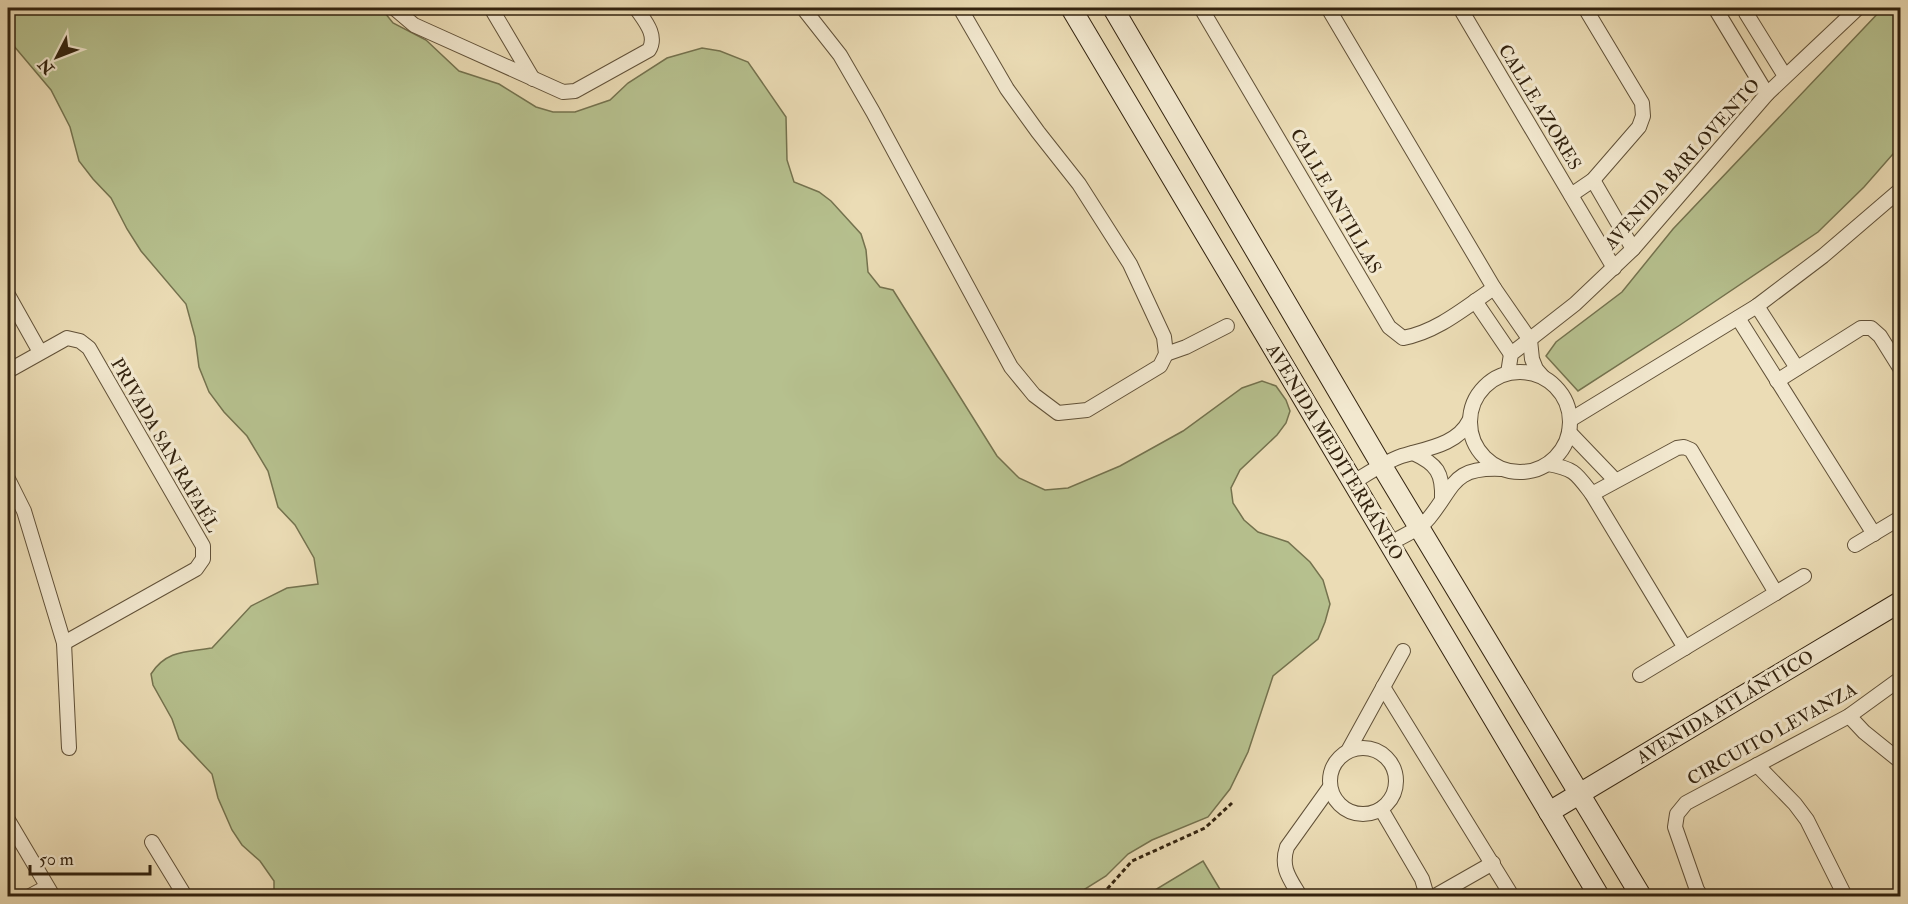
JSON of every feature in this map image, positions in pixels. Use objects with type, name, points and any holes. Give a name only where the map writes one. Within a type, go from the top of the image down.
[{"type":"street","points":[[394,8],[414,25],[563,92],[575,91],[649,50],[653,44],[652,35],[636,8]]},
{"type":"street","points":[[491,8],[533,79]]},
{"type":"street","points":[[802,8],[840,55],[1011,367],[1034,395],[1058,413],[1087,410],[1160,366],[1167,354],[1227,326]]},
{"type":"street","points":[[960,8],[1007,89],[1079,184],[1130,264],[1164,337],[1167,354]]},
{"type":"street","name":"AVENIDA MEDITERRÁNEO","points":[[1071,8],[1599,897]]},
{"type":"street","name":"AVENIDA MEDITERRÁNEO","points":[[1113,8],[1382,466],[1641,897]]},
{"type":"street","name":"CALLE ANTILLAS","points":[[1201,8],[1389,327],[1403,338],[1418,335],[1440,324],[1494,288]]},
{"type":"street","points":[[1328,8],[1494,288],[1530,340],[1532,359],[1536,369],[1554,385],[1568,406],[1569,426],[1562,449],[1548,464],[1533,471],[1524,472],[1501,469],[1473,470],[1458,478],[1448,488],[1428,519],[1420,526],[1389,543]]},
{"type":"street","name":"CALLE AZORES","points":[[1460,8],[1614,268]]},
{"type":"street","name":"CALLE AZORES","points":[[1572,195],[1593,180],[1639,127],[1643,116],[1642,103],[1585,8]]},
{"type":"street","points":[[1715,8],[1767,94]]},
{"type":"street","name":"AVENIDA BARLOVENTO","points":[[1511,354],[1575,304],[1614,268],[1767,94],[1858,8]]},
{"type":"street","points":[[1725,25],[1749,10],[1785,76]]},
{"type":"street","name":"CALLE AZORES","points":[[1593,180],[1633,249]]},
{"type":"street","points":[[1569,426],[1757,306],[1823,256],[1900,190]]},
{"type":"street","points":[[8,295],[40,352]]},
{"type":"street","points":[[1475,301],[1511,354],[1508,373]]},
{"type":"street","points":[[1757,306],[1797,368]]},
{"type":"street","points":[[1738,318],[1874,534]]},
{"type":"street","points":[[1777,381],[1861,327],[1871,328],[1880,336],[1900,368]]},
{"type":"street","name":"PRIVADA SAN RAFAÉL","points":[[8,371],[67,338],[80,341],[89,348],[203,546],[203,559],[196,569],[63,644]]},
{"type":"street","points":[[1501,469],[1479,452],[1472,439],[1470,411],[1480,391],[1497,376],[1519,371],[1543,377]]},
{"type":"street","points":[[1352,483],[1397,458],[1456,437],[1465,430],[1469,422]]},
{"type":"street","points":[[1569,426],[1615,480]]},
{"type":"street","points":[[1592,494],[1677,447],[1691,450],[1776,593]]},
{"type":"street","points":[[1413,453],[1432,463],[1438,471],[1443,483],[1442,499]]},
{"type":"street","points":[[1548,464],[1568,468],[1580,477],[1685,648]]},
{"type":"street","points":[[8,479],[24,511],[63,644],[69,748]]},
{"type":"street","points":[[1855,545],[1900,518]]},
{"type":"street","points":[[1640,675],[1804,576]]},
{"type":"street","name":"AVENIDA ATLÁNTICO","points":[[1549,812],[1900,602]]},
{"type":"street","points":[[1348,751],[1403,651]]},
{"type":"street","name":"CIRCUITO LEVANZA","points":[[1701,897],[1676,827],[1677,814],[1686,803],[1850,716],[1900,679]]},
{"type":"street","points":[[1383,687],[1512,897]]},
{"type":"street","points":[[1850,716],[1864,732],[1900,761]]},
{"type":"street","points":[[1359,748],[1380,753],[1394,770],[1396,781],[1394,792],[1389,802],[1381,809],[1371,813],[1350,812],[1334,797],[1330,787],[1333,766],[1339,757],[1348,751],[1359,748]]},
{"type":"street","points":[[1758,765],[1807,820],[1845,897]]},
{"type":"street","points":[[1300,897],[1286,871],[1283,858],[1287,847],[1330,787]]},
{"type":"street","points":[[1381,809],[1422,879],[1427,897]]},
{"type":"street","points":[[9,828],[50,892],[30,897]]},
{"type":"street","points":[[152,842],[184,896]]},
{"type":"street","points":[[1435,897],[1493,864]]},
{"type":"path","points":[[1094,897],[1108,888],[1132,861],[1204,828],[1232,803]]},
{"type":"green space","points":[[8,8],[381,8],[393,23],[426,40],[459,71],[499,84],[536,107],[553,112],[575,112],[610,100],[628,83],[667,58],[702,48],[720,51],[748,62],[786,117],[787,160],[794,182],[819,192],[831,201],[861,234],[866,250],[868,272],[880,287],[893,290],[997,456],[1019,478],[1045,490],[1068,488],[1120,466],[1183,431],[1242,388],[1262,381],[1276,386],[1286,400],[1290,411],[1286,423],[1277,435],[1240,470],[1231,488],[1233,503],[1244,520],[1258,532],[1288,542],[1310,562],[1323,580],[1330,604],[1318,639],[1273,676],[1248,752],[1230,789],[1208,817],[1152,840],[1128,854],[1106,876],[1074,896],[274,896],[274,881],[260,861],[242,845],[232,830],[218,798],[212,774],[179,739],[172,719],[153,685],[151,674],[163,660],[170,656],[212,648],[251,606],[287,588],[318,584],[314,558],[295,525],[278,507],[268,471],[247,436],[209,392],[199,367],[195,337],[186,304],[141,251],[111,198],[79,161],[70,127],[51,90],[8,39]]},
{"type":"green space","points":[[1883,8],[1900,8],[1900,146],[1864,187],[1818,232],[1578,391],[1546,356],[1556,342],[1622,292],[1673,229]]},
{"type":"green space","points":[[1203,861],[1224,896],[1145,896]]}]
